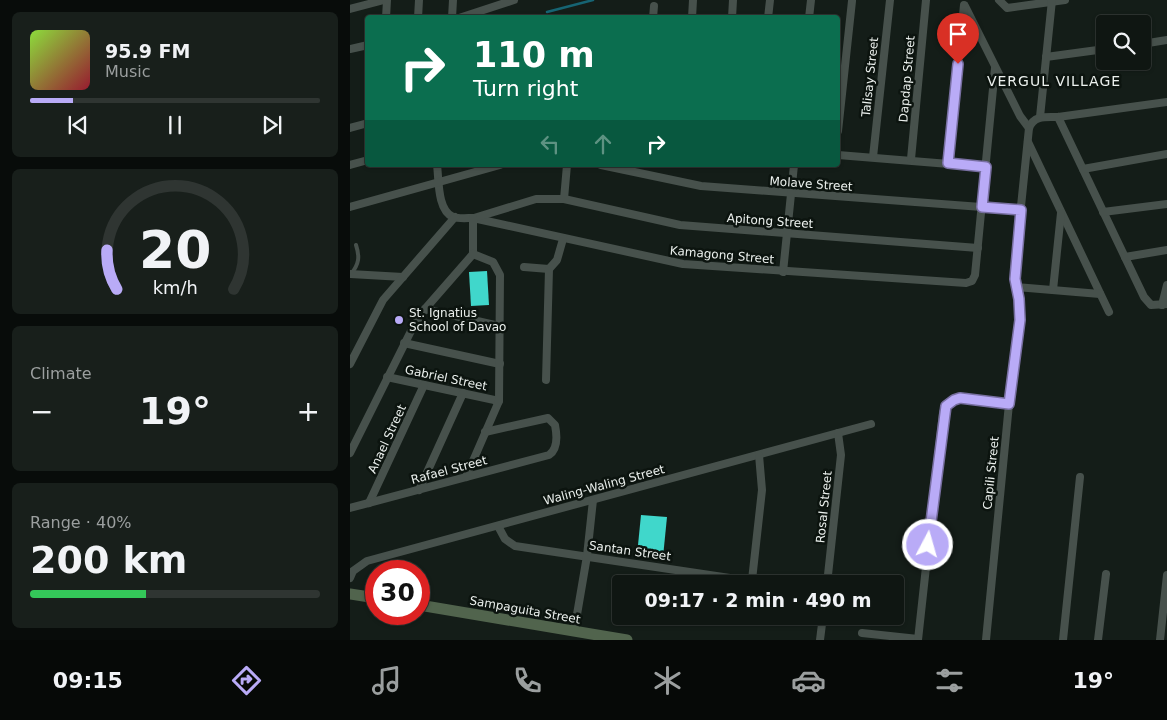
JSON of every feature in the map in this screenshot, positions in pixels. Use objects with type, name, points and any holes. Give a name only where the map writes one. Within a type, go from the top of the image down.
[{"type":"street","points":[[350,9],[386,0],[386,15]]},
{"type":"street","points":[[418,15],[419,0]]},
{"type":"street","points":[[452,15],[453,0]]},
{"type":"street","points":[[485,9],[486,0]]},
{"type":"street","points":[[468,15],[514,0]]},
{"type":"street","points":[[692,15],[693,0]]},
{"type":"street","points":[[732,15],[734,0]]},
{"type":"street","points":[[768,15],[770,0]]},
{"type":"street","points":[[809,15],[811,0]]},
{"type":"street","name":"Talisay Street","points":[[872,156],[890,0]]},
{"type":"street","name":"Dapdap Street","points":[[911,159],[926,0]]},
{"type":"street","points":[[999,0],[1007,8],[1065,0]]},
{"type":"street","points":[[840,112],[852,1]]},
{"type":"street","points":[[1040,117],[1052,1]]},
{"type":"street","points":[[948,163],[963,2]]},
{"type":"street","points":[[963,2],[1020,116],[1029,128],[1033,121],[1040,117],[1058,117],[1167,102]]},
{"type":"street","points":[[653,15],[654,6]]},
{"type":"street","points":[[1151,43],[1167,40]]},
{"type":"street","points":[[350,49],[365,46]]},
{"type":"street","points":[[1046,58],[1096,50]]},
{"type":"street","points":[[978,248],[995,68]]},
{"type":"street","points":[[1058,117],[1147,302],[1150,305],[1165,304],[1167,285]]},
{"type":"street","points":[[350,128],[365,124]]},
{"type":"street","name":"Capili Street","points":[[986,640],[1020,309],[1015,265],[1029,128]]},
{"type":"street","points":[[1027,141],[1109,312]]},
{"type":"street","points":[[1083,169],[1167,154]]},
{"type":"street","points":[[840,155],[911,159],[986,167]]},
{"type":"street","points":[[350,165],[365,161]]},
{"type":"street","points":[[350,453],[404,343],[425,309],[473,254],[473,218],[455,218],[449,214],[444,206],[437,167]]},
{"type":"street","points":[[350,207],[493,167]]},
{"type":"street","points":[[564,199],[567,167]]},
{"type":"street","name":"Molave Street","points":[[613,167],[685,183],[791,194],[1021,210]]},
{"type":"street","points":[[783,272],[794,167]]},
{"type":"street","name":"Apitong Street","points":[[473,218],[536,199],[564,199],[680,225],[978,248]]},
{"type":"street","points":[[1103,212],[1167,204]]},
{"type":"street","points":[[1053,290],[1062,213]]},
{"type":"street","points":[[350,364],[373,318],[402,277],[455,218]]},
{"type":"street","name":"Kamagong Street","points":[[473,218],[683,264],[783,272],[966,282],[972,280],[975,275],[978,248]]},
{"type":"street","points":[[546,380],[549,269],[557,260],[562,238]]},
{"type":"street","points":[[1125,257],[1167,250]]},
{"type":"street","points":[[466,477],[499,401],[499,271],[493,262],[473,254]]},
{"type":"street","points":[[524,267],[549,269]]},
{"type":"street","points":[[350,275],[402,277]]},
{"type":"street","points":[[1016,287],[1100,294]]},
{"type":"street","points":[[425,309],[499,326]]},
{"type":"street","points":[[404,343],[500,364]]},
{"type":"street","name":"Gabriel Street","points":[[387,377],[499,401]]},
{"type":"street","name":"Anael Street","points":[[370,503],[424,385]]},
{"type":"street","points":[[419,490],[463,393]]},
{"type":"street","points":[[862,634],[918,640],[946,406],[960,398],[1009,404]]},
{"type":"street","name":"Rafael Street","points":[[350,508],[553,452],[556,445],[556,429],[548,418],[485,432]]},
{"type":"street","name":"Waling-Waling Street","points":[[350,578],[353,571],[367,561],[871,424]]},
{"type":"street","name":"Rosal Street","points":[[828,575],[841,455],[838,433]]},
{"type":"street","points":[[753,575],[762,490],[759,455]]},
{"type":"street","points":[[1063,640],[1080,477]]},
{"type":"street","points":[[573,636],[587,556],[593,500]]},
{"type":"street","name":"Santan Street","points":[[498,526],[504,539],[515,546],[718,575]]},
{"type":"street","points":[[1098,640],[1106,574]]},
{"type":"street","points":[[1160,640],[1167,575]]},
{"type":"street","points":[[350,594],[365,596]]},
{"type":"street","name":"Sampaguita Street","points":[[430,608],[573,636],[627,640]]},
{"type":"street","points":[[820,640],[822,625]]},
{"type":"lane","points":[[350,275],[359,262],[356,245]]},
{"type":"building","points":[[487,271],[489,305],[471,306],[469,272]]},
{"type":"building","points":[[641,515],[667,517],[663,557],[637,555]]},
{"type":"waterway","points":[[547,12],[593,0]]},
{"type":"place","name":"St. Ignatius School of Davao","points":[[399,320]]},
{"type":"district","name":"VERGUL VILLAGE","points":[[1054,81]]},
{"type":"route","points":[[928,545],[943,412],[950,402],[960,398],[1009,404],[1020,320],[1015,265],[1021,210],[982,207],[986,167],[948,163],[958,64]]}]
